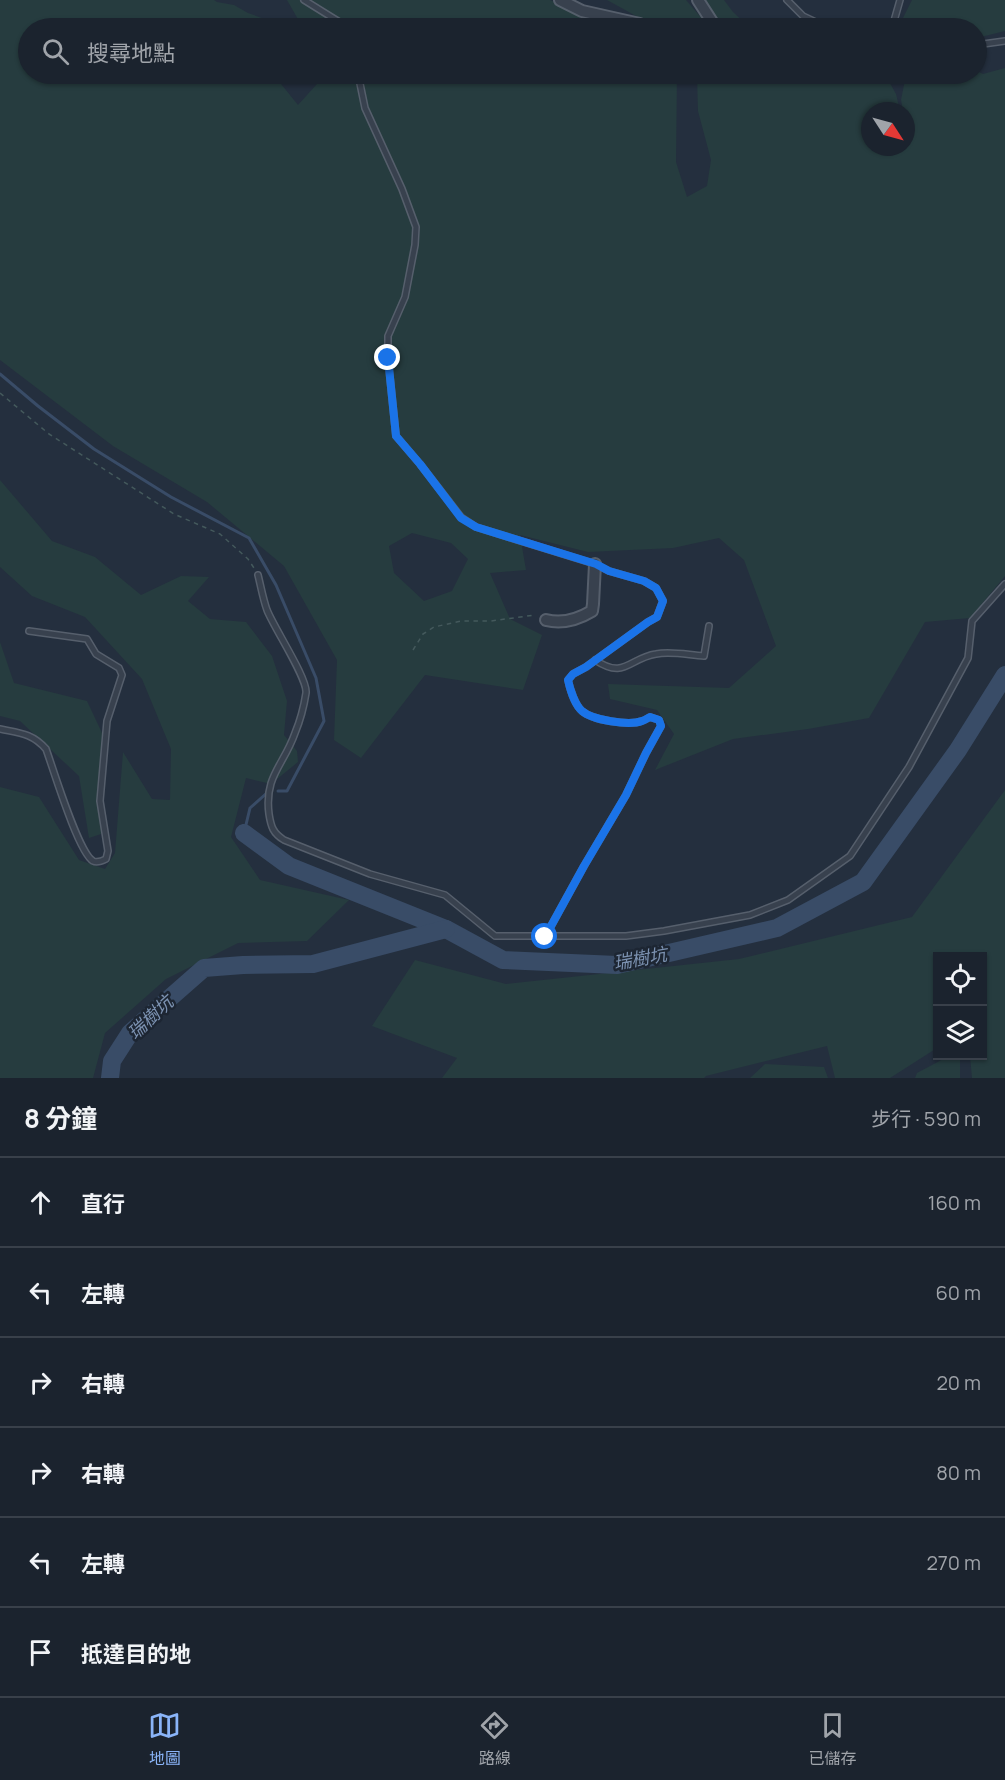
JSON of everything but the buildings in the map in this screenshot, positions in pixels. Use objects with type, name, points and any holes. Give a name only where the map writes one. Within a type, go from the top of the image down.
[{"type":"street","points":[[560,0],[582,11],[613,18]]},
{"type":"street","points":[[698,0],[710,18]]},
{"type":"street","points":[[546,620],[559,623],[592,611],[596,564]]},
{"type":"lane","points":[[304,0],[333,18]]},
{"type":"lane","points":[[787,0],[807,18]]},
{"type":"lane","points":[[895,18],[900,0]]},
{"type":"lane","points":[[987,43],[1005,41]]},
{"type":"lane","points":[[360,84],[364,108],[402,189],[416,227],[415,245],[405,297],[388,336],[396,436],[461,518],[476,527],[644,581],[656,588],[663,601],[657,617],[573,674],[568,680],[570,690],[582,711],[618,722],[641,722],[650,717],[659,720],[661,726],[626,795],[545,937]]},
{"type":"lane","points":[[258,575],[268,612],[306,690],[295,734],[269,786],[268,810],[275,835],[370,874],[445,895],[495,936],[545,937],[626,936],[750,915],[788,900],[850,856],[909,767],[968,658],[972,621],[1005,584]]},
{"type":"lane","points":[[596,660],[606,668],[621,669],[646,656],[659,653],[704,656],[709,626]]},
{"type":"lane","points":[[0,729],[38,739],[46,748],[77,835],[86,853],[93,861],[100,862],[106,859],[108,851],[100,801],[107,721],[122,675],[118,668],[96,654],[87,639],[29,631]]},
{"type":"path","points":[[0,393],[49,434],[174,514],[220,534],[248,560],[258,575]]},
{"type":"path","points":[[413,650],[423,634],[434,627],[461,621],[491,621],[537,615],[546,620]]},
{"type":"green space","points":[[0,0],[214,0],[234,5],[262,18],[18,18],[18,84],[281,84],[298,105],[317,84],[677,84],[676,162],[687,197],[707,186],[711,160],[698,111],[697,84],[890,84],[898,102],[861,102],[861,156],[915,156],[915,102],[901,102],[904,84],[987,84],[987,73],[1005,68],[1005,576],[970,618],[925,622],[869,718],[733,739],[655,770],[674,734],[657,710],[610,699],[608,684],[729,688],[776,646],[744,560],[719,538],[673,548],[588,552],[520,535],[526,570],[490,573],[510,619],[542,635],[523,690],[425,675],[361,758],[334,740],[337,660],[284,566],[207,502],[113,446],[0,360]],"holes":[[[412,533],[451,543],[468,559],[452,591],[424,601],[394,573],[389,546]]]},
{"type":"green space","points":[[287,0],[550,0],[594,18],[297,18]]},
{"type":"green space","points":[[607,0],[686,0],[701,18],[640,18]]},
{"type":"green space","points":[[706,0],[724,0],[739,18],[716,18]]},
{"type":"green space","points":[[912,0],[1005,0],[1005,31],[987,36],[987,18],[903,18]]},
{"type":"green space","points":[[0,480],[52,541],[95,557],[141,595],[181,576],[209,577],[188,601],[210,619],[246,622],[272,656],[287,701],[284,735],[297,751],[298,762],[271,784],[246,778],[231,837],[260,880],[349,900],[307,941],[238,943],[166,979],[105,1033],[93,1078],[0,1078],[0,787],[39,797],[79,860],[105,869],[115,853],[123,752],[152,799],[170,800],[171,749],[142,679],[85,617],[32,596],[0,567]]},
{"type":"green space","points":[[0,642],[14,683],[87,701],[103,735],[101,834],[89,838],[79,776],[20,721],[0,716]]},
{"type":"green space","points":[[1005,790],[1005,1078],[972,1078],[970,1060],[987,1060],[987,952],[933,952],[933,1051],[890,1078],[835,1078],[827,1046],[704,1078],[442,1078],[457,1058],[372,1026],[415,960],[506,984],[739,959],[912,917]]},
{"type":"green space","points":[[941,1060],[960,1060],[960,1078],[915,1078],[917,1073]]},
{"type":"green space","points":[[765,1064],[824,1067],[828,1078],[750,1078]]},
{"type":"waterway","points":[[0,374],[94,449],[171,497],[249,538],[276,585],[316,678],[324,721],[287,791],[278,791]]},
{"type":"waterway","name":"瑞樹坑","points":[[244,833],[289,866],[446,929],[503,960],[617,965],[777,928],[863,882],[958,750],[1005,675]]},
{"type":"waterway","points":[[244,833],[250,808],[268,792]]},
{"type":"waterway","name":"瑞樹坑","points":[[110,1078],[112,1061],[130,1033],[204,968],[313,964],[446,929]]},
{"type":"route","points":[[388,358],[396,436],[461,518],[476,527],[525,544],[596,564],[609,571],[644,581],[656,588],[663,601],[657,617],[573,674],[568,680],[570,690],[582,711],[610,721],[625,723],[641,722],[650,717],[659,720],[661,726],[626,795],[545,937]]}]
